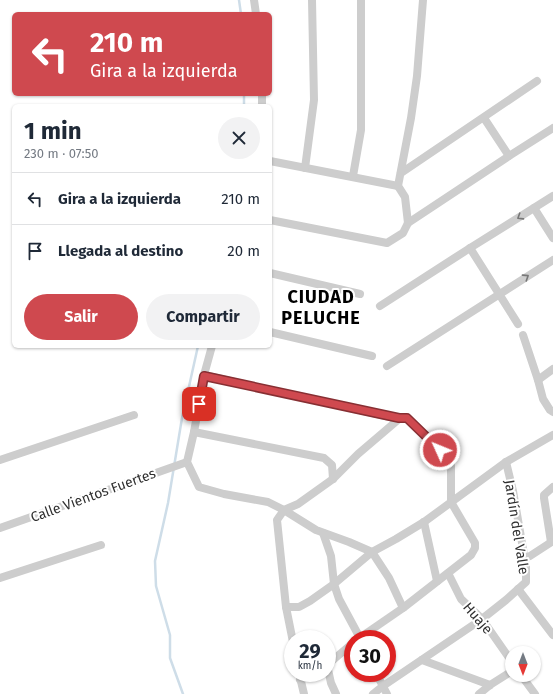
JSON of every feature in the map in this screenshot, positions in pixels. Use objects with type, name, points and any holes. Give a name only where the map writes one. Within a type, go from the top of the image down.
[{"type":"street","points":[[305,168],[314,100],[312,0]]},
{"type":"street","points":[[352,176],[361,130],[361,0]]},
{"type":"street","points":[[398,186],[411,118],[417,76],[423,0]]},
{"type":"street","points":[[255,1],[256,12]]},
{"type":"street","points":[[401,173],[537,81]]},
{"type":"street","points":[[484,118],[509,156]]},
{"type":"street","points":[[272,220],[387,243],[403,233],[408,223],[553,128]]},
{"type":"street","points":[[272,161],[398,186],[405,197],[408,223]]},
{"type":"street","points":[[380,306],[553,196]]},
{"type":"street","points":[[534,208],[553,238]]},
{"type":"street","points":[[470,248],[518,324]]},
{"type":"street","points":[[387,366],[553,260]]},
{"type":"street","points":[[272,273],[360,294]]},
{"type":"street","points":[[272,332],[372,356]]},
{"type":"street","points":[[522,335],[543,399],[553,412]]},
{"type":"street","points":[[211,348],[204,376],[194,432],[183,463],[199,487],[224,494],[268,502],[316,530],[372,552],[389,578],[403,608]]},
{"type":"street","points":[[538,380],[553,369]]},
{"type":"street","points":[[204,376],[399,418],[407,418],[451,461],[451,502],[475,543],[475,548],[470,555],[437,582],[371,630]]},
{"type":"street","points":[[0,460],[134,415]]},
{"type":"street","points":[[291,630],[286,607],[277,520],[284,510],[298,504],[333,479],[358,454],[399,418]]},
{"type":"street","points":[[194,432],[324,458],[332,465],[333,479]]},
{"type":"street","points":[[286,607],[304,606],[334,584],[372,552],[424,522],[506,462],[553,435]]},
{"type":"street","name":"Jardín del Valle","points":[[506,462],[513,491],[526,566],[526,582],[518,589]]},
{"type":"street","name":"Calle Vientos Fuertes","points":[[0,528],[183,463]]},
{"type":"street","points":[[530,556],[552,542],[544,495],[553,487]]},
{"type":"street","points":[[424,522],[437,582]]},
{"type":"street","points":[[323,532],[331,556],[334,584],[353,630]]},
{"type":"street","points":[[0,578],[101,545]]},
{"type":"street","name":"Huaje","points":[[448,573],[461,599],[482,618],[505,652]]},
{"type":"street","points":[[373,694],[482,618],[518,589],[553,635]]},
{"type":"street","points":[[336,658],[344,651]]},
{"type":"street","points":[[422,660],[490,685]]},
{"type":"street","points":[[478,694],[505,675]]},
{"type":"street","points":[[300,682],[304,694]]},
{"type":"street","points":[[331,682],[336,694]]},
{"type":"street","points":[[381,682],[387,694]]},
{"type":"street","points":[[526,682],[535,694]]},
{"type":"waterway","points":[[239,0],[241,12]]},
{"type":"waterway","points":[[244,96],[244,104]]},
{"type":"waterway","points":[[183,694],[170,658],[170,635],[156,586],[155,561],[168,503],[182,418],[198,348]]},
{"type":"district","name":"CIUDAD PELUCHE","points":[[321,307]]},
{"type":"route","points":[[199,404],[204,376],[399,418],[407,418],[440,450]]}]
